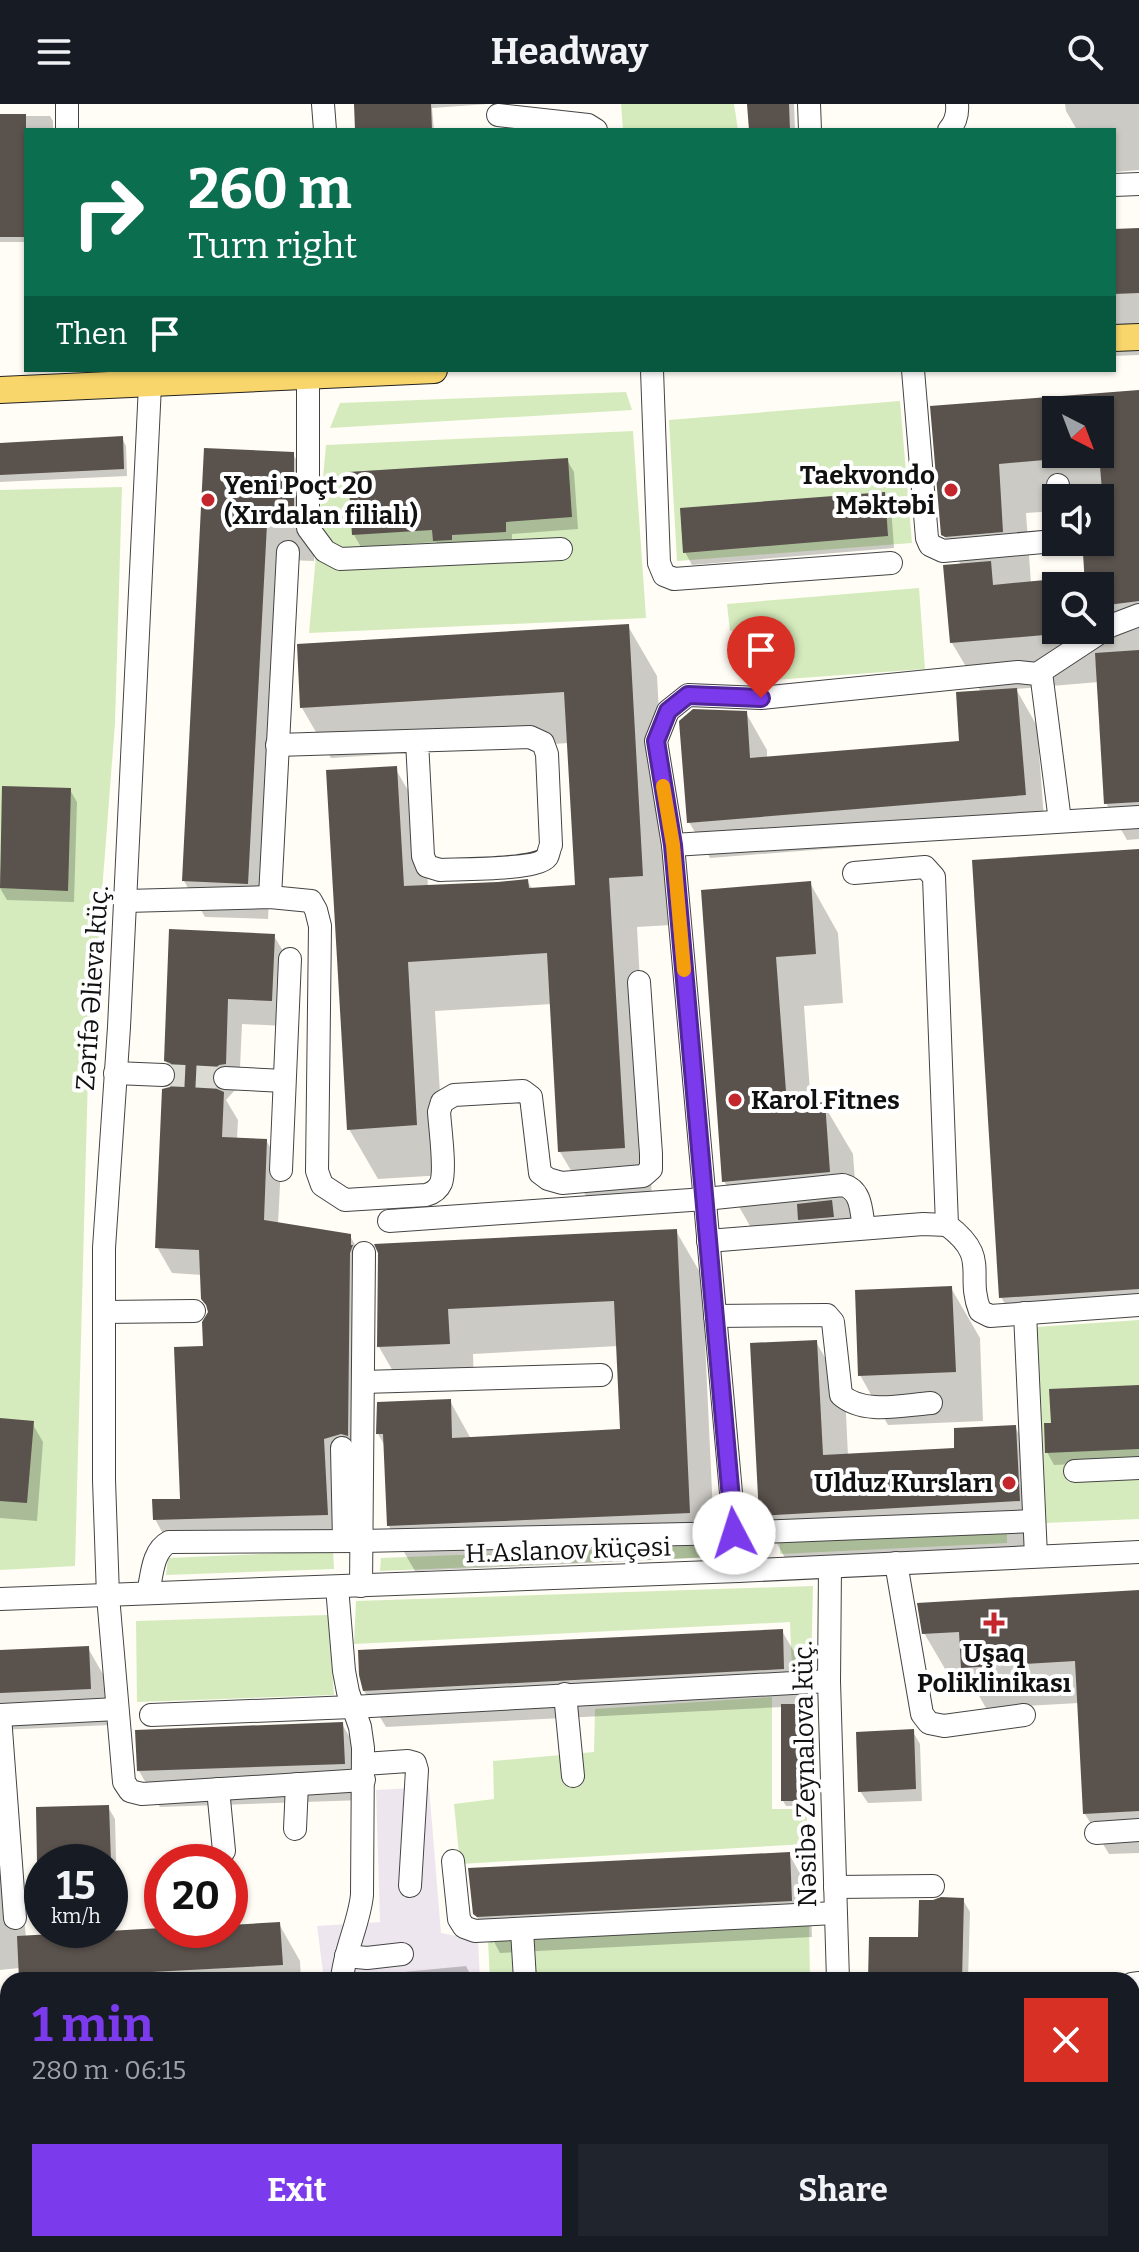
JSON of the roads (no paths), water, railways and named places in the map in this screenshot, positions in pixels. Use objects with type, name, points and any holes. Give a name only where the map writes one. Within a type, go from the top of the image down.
[{"type":"main road","points":[[1116,338],[1139,337]]},
{"type":"main road","points":[[0,390],[33,379],[150,385],[340,372]]},
{"type":"street","points":[[67,104],[67,128]]},
{"type":"street","points":[[323,104],[325,128]]},
{"type":"street","points":[[809,104],[810,128]]},
{"type":"street","points":[[951,128],[958,112],[957,104]]},
{"type":"street","points":[[498,115],[593,128]]},
{"type":"street","points":[[1116,185],[1139,184]]},
{"type":"street","points":[[652,372],[659,563],[664,575],[674,579],[891,563]]},
{"type":"street","points":[[913,372],[930,545],[943,551],[1042,542]]},
{"type":"street","points":[[308,376],[308,528],[325,551],[340,559],[561,549]]},
{"type":"street","name":"Zərifə Əlieva küç.","points":[[150,385],[126,901],[104,1248],[103,1445],[108,1596],[124,1782],[130,1791],[142,1794],[218,1789]]},
{"type":"street","points":[[270,897],[288,552]]},
{"type":"street","points":[[738,1571],[673,845],[656,741],[668,711],[688,695],[761,698],[1018,672],[1037,674],[1110,626],[1139,615]]},
{"type":"street","points":[[1037,674],[1042,680],[1060,821]]},
{"type":"street","points":[[277,745],[530,737],[543,743],[547,754],[551,845],[546,858],[524,866],[440,870],[427,866],[423,856],[417,741]]},
{"type":"street","points":[[673,845],[1139,817]]},
{"type":"street","points":[[854,873],[925,867],[934,877],[947,1225]]},
{"type":"street","points":[[126,901],[270,897],[311,901],[320,926],[317,1171],[322,1185],[345,1200],[434,1192],[443,1173],[439,1112],[442,1102],[454,1095],[523,1091],[531,1097],[540,1173],[548,1179],[562,1183],[643,1176],[651,1169],[651,1154],[639,982]]},
{"type":"street","points":[[281,1170],[290,959]]},
{"type":"street","points":[[115,1073],[163,1075]]},
{"type":"street","points":[[225,1078],[284,1081]]},
{"type":"street","points":[[389,1221],[705,1199],[843,1185],[857,1193],[864,1228]]},
{"type":"street","points":[[708,1241],[923,1224],[947,1225],[959,1233],[970,1247],[975,1265],[976,1300],[980,1311],[990,1316],[1139,1305]]},
{"type":"street","points":[[352,1541],[363,1382],[364,1253]]},
{"type":"street","points":[[104,1312],[194,1311]]},
{"type":"street","points":[[1025,1313],[1036,1556]]},
{"type":"street","points":[[715,1316],[827,1315],[833,1322],[841,1395],[850,1403],[867,1407],[931,1403]]},
{"type":"street","points":[[363,1382],[601,1375]]},
{"type":"street","points":[[342,1448],[352,1541],[361,1586]]},
{"type":"street","points":[[1075,1471],[1139,1468]]},
{"type":"street","points":[[148,1593],[157,1552],[169,1542],[734,1533],[1034,1521]]},
{"type":"street","name":"H.Aslanov küçəsi","points":[[0,1599],[738,1571],[1139,1552]]},
{"type":"street","points":[[896,1563],[922,1714],[929,1723],[944,1726],[1024,1715]]},
{"type":"street","name":"Nəsibə Zeynalova küç.","points":[[830,1567],[829,1681],[838,1972]]},
{"type":"street","points":[[337,1587],[344,1671],[360,1727],[364,1772],[362,1895],[343,1972]]},
{"type":"street","points":[[151,1715],[829,1681]]},
{"type":"street","points":[[565,1694],[573,1776]]},
{"type":"street","points":[[15,1918],[0,1716],[117,1709]]},
{"type":"street","points":[[223,1844],[218,1789],[297,1784],[408,1761],[415,1763],[417,1770],[410,1886]]},
{"type":"street","points":[[295,1829],[297,1784]]},
{"type":"street","points":[[1096,1833],[1139,1830]]},
{"type":"street","points":[[453,1861],[459,1919],[464,1927],[475,1931],[835,1913]]},
{"type":"street","points":[[835,1887],[933,1886]]},
{"type":"street","points":[[522,1930],[525,1972]]},
{"type":"street","points":[[346,1956],[367,1958],[402,1954]]},
{"type":"tunnel","points":[[163,1075],[225,1078]]},
{"type":"place","name":"Taekvondo Məktəbi","points":[[951,490]]},
{"type":"place","name":"Yeni Poçt 20 (Xırdalan filialı)","points":[[208,500]]},
{"type":"place","name":"Karol Fitnes","points":[[735,1100]]},
{"type":"place","name":"Ulduz Kursları","points":[[1009,1483]]},
{"type":"place","name":"Uşaq Poliklinikası","points":[[994,1623]]}]
